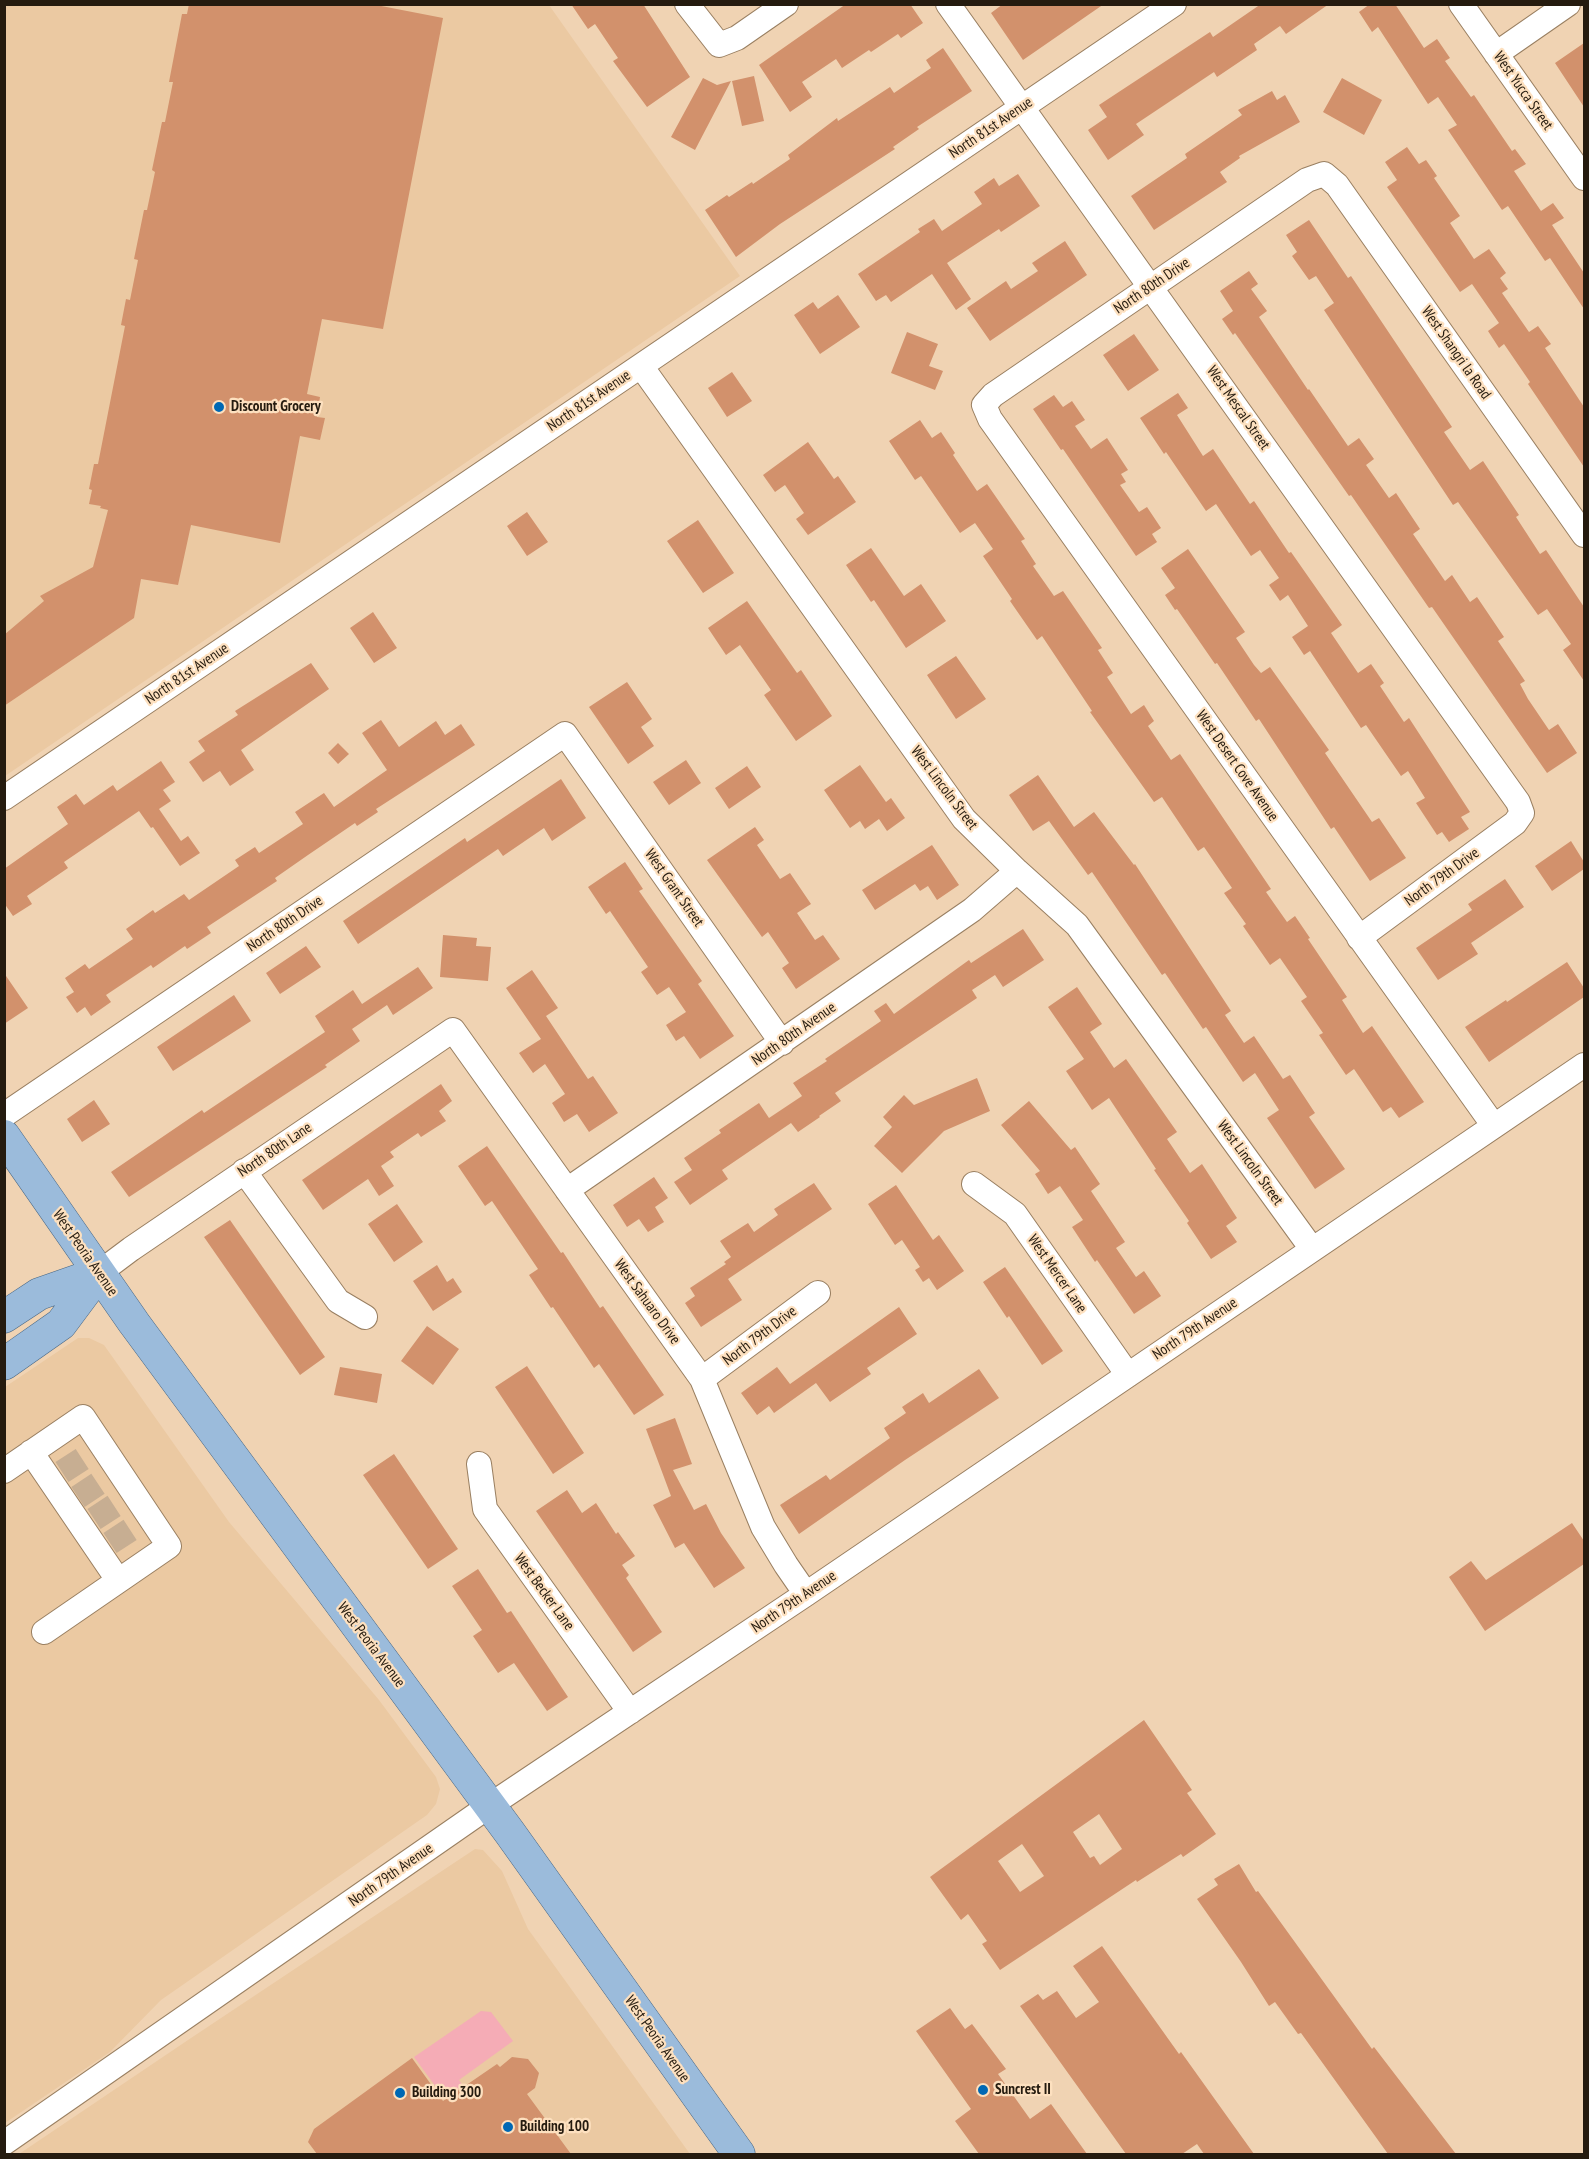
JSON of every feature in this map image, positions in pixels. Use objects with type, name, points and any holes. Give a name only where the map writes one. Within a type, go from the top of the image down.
[{"type":"main road","name":"West Peoria Avenue","points":[[4,1136],[99,1274],[489,1806],[739,2154]]},
{"type":"main road","points":[[4,1317],[39,1294],[99,1274]]},
{"type":"main road","points":[[4,1364],[61,1324],[99,1274]]},
{"type":"street","points":[[687,4],[718,45],[737,38],[786,4]]},
{"type":"street","name":"West Mescal Street","points":[[948,4],[1518,802],[1522,813]]},
{"type":"street","name":"North 81st Avenue","points":[[4,798],[1174,4]]},
{"type":"street","name":"West Yucca Street","points":[[1461,4],[1584,178]]},
{"type":"street","points":[[1496,54],[1568,4]]},
{"type":"street","name":"North 80th Drive","points":[[984,405],[993,395],[1307,180],[1324,174]]},
{"type":"street","name":"West Shangri la Road","points":[[1324,174],[1336,185],[1584,535]]},
{"type":"street","name":"West Lincoln Street","points":[[641,366],[964,819],[1077,925],[1312,1249]]},
{"type":"street","name":"West Desert Cove Avenue","points":[[984,405],[990,419],[1494,1126]]},
{"type":"street","name":"North 80th Drive","points":[[4,1115],[566,734]]},
{"type":"street","name":"West Grant Street","points":[[566,734],[782,1042]]},
{"type":"street","name":"North 79th Drive","points":[[1359,938],[1515,823],[1522,813]]},
{"type":"street","name":"North 80th Avenue","points":[[567,1190],[972,910],[1017,871]]},
{"type":"street","name":"North 80th Lane","points":[[99,1274],[131,1249],[244,1171],[453,1030]]},
{"type":"street","name":"West Sahuaro Drive","points":[[453,1030],[702,1379],[763,1527],[806,1594]]},
{"type":"street","name":"North 79th Avenue","points":[[4,2143],[489,1806],[806,1594],[1584,1065]]},
{"type":"street","points":[[244,1171],[338,1301],[365,1317]]},
{"type":"street","name":"West Mercer Lane","points":[[974,1184],[1015,1214],[1128,1375]]},
{"type":"street","name":"North 79th Drive","points":[[702,1379],[818,1293]]},
{"type":"street","points":[[4,1471],[83,1417],[96,1450],[112,1475],[143,1521],[169,1546],[44,1632]]},
{"type":"street","points":[[31,1452],[56,1476],[88,1523],[104,1547],[118,1580]]},
{"type":"street","name":"West Becker Lane","points":[[478,1464],[484,1509],[630,1712]]},
{"type":"shaded area","points":[[5,5],[549,5],[740,276],[5,776]]},
{"type":"shaded area","points":[[78,1338],[89,1338],[104,1345],[229,1522],[379,1700],[436,1777],[440,1789],[436,1804],[427,1815],[161,2000],[110,2052],[5,2123],[5,1387]]},
{"type":"shaded area","points":[[475,1849],[483,1850],[502,1871],[528,1929],[690,2154],[19,2154],[191,2038]]},
{"type":"shaded area","points":[[481,2011],[491,2012],[513,2041],[459,2080],[463,2086],[444,2098],[414,2057]]},
{"type":"building","points":[[189,4],[371,4],[443,18],[383,329],[322,319],[307,394],[320,397],[317,417],[325,418],[320,440],[300,436],[280,543],[191,525],[178,585],[141,579],[134,618],[4,706],[4,635],[44,601],[40,596],[93,567],[108,510],[89,504],[92,490],[89,489],[94,464],[98,464],[125,326],[121,325],[126,299],[130,300],[138,260],[134,259],[144,210],[147,210],[155,172],[152,170],[173,82],[169,82],[182,14],[187,14]]},
{"type":"building","points":[[571,4],[643,4],[690,77],[647,107],[613,61],[618,58],[595,24],[588,29]]},
{"type":"building","points":[[846,4],[910,4],[923,23],[901,38],[898,34],[871,52],[869,50],[842,68],[836,59],[802,82],[812,97],[790,112],[759,65]]},
{"type":"building","points":[[1003,4],[1104,4],[1023,60],[991,13]]},
{"type":"building","points":[[1261,4],[1329,4],[1286,34],[1280,26],[1254,44],[1257,50],[1217,77],[1214,72],[1136,124],[1144,135],[1108,160],[1088,130],[1107,117],[1099,105],[1210,32],[1213,37]]},
{"type":"building","points":[[1370,4],[1395,4],[1424,48],[1437,39],[1450,58],[1445,61],[1471,97],[1474,95],[1512,151],[1515,149],[1526,164],[1514,171],[1541,211],[1553,203],[1564,218],[1552,225],[1584,273],[1584,309],[1550,258],[1545,261],[1508,206],[1502,210],[1448,130],[1457,125],[1438,97],[1428,104],[1378,27],[1372,32],[1359,12]]},
{"type":"building","points":[[1584,43],[1584,107],[1555,63]]},
{"type":"building","points":[[943,48],[972,91],[917,127],[919,129],[893,147],[895,149],[780,224],[736,257],[705,210],[727,195],[729,197],[752,182],[753,184],[790,159],[788,155],[837,118],[838,121],[890,87],[894,93],[931,68],[926,60]]},
{"type":"building","points":[[754,76],[764,121],[742,126],[732,81]]},
{"type":"building","points":[[703,78],[717,85],[731,81],[695,150],[671,137]]},
{"type":"building","points":[[1342,78],[1382,100],[1364,135],[1323,112]]},
{"type":"building","points":[[1272,91],[1277,100],[1285,95],[1300,122],[1239,156],[1240,158],[1220,172],[1227,182],[1154,230],[1131,196],[1187,158],[1185,154],[1242,115],[1238,110]]},
{"type":"building","points":[[1407,147],[1419,164],[1426,160],[1437,176],[1434,178],[1460,216],[1450,223],[1474,259],[1489,249],[1506,273],[1500,278],[1508,289],[1502,293],[1529,332],[1538,326],[1551,344],[1545,348],[1584,407],[1584,467],[1504,344],[1499,348],[1488,331],[1499,323],[1472,284],[1460,292],[1387,187],[1397,180],[1385,162]]},
{"type":"building","points":[[1018,174],[1040,206],[1001,232],[999,229],[947,263],[971,299],[956,310],[932,274],[891,302],[886,295],[876,301],[858,274],[920,232],[918,229],[934,219],[942,231],[982,204],[974,192],[994,178],[999,186]]},
{"type":"building","points":[[1309,220],[1348,278],[1351,276],[1452,427],[1444,432],[1470,470],[1483,461],[1519,515],[1516,517],[1540,554],[1546,550],[1584,607],[1584,681],[1563,650],[1571,644],[1547,609],[1538,615],[1458,502],[1453,505],[1324,310],[1334,303],[1316,276],[1309,280],[1292,256],[1297,252],[1286,235]]},
{"type":"building","points":[[1065,241],[1087,275],[990,341],[967,308],[1006,281],[1011,289],[1038,271],[1032,263]]},
{"type":"building","points":[[1249,271],[1258,284],[1251,289],[1267,311],[1259,317],[1308,390],[1348,446],[1359,438],[1374,459],[1366,465],[1389,498],[1396,493],[1420,529],[1413,534],[1445,581],[1452,575],[1470,602],[1477,597],[1504,637],[1498,641],[1525,681],[1520,684],[1528,699],[1549,730],[1558,724],[1577,753],[1547,773],[1432,607],[1429,608],[1235,333],[1233,335],[1222,319],[1233,311],[1220,291]]},
{"type":"building","points":[[838,295],[860,327],[820,354],[794,315],[813,302],[818,309]]},
{"type":"building","points":[[907,332],[938,344],[929,366],[943,371],[935,390],[891,373]]},
{"type":"building","points":[[1134,334],[1159,370],[1128,391],[1103,355]]},
{"type":"building","points":[[732,372],[752,401],[727,417],[708,388]]},
{"type":"building","points":[[1178,393],[1188,408],[1177,415],[1203,456],[1213,449],[1250,504],[1254,501],[1342,625],[1331,633],[1358,673],[1371,664],[1384,683],[1380,686],[1404,722],[1409,718],[1470,812],[1461,817],[1469,829],[1449,842],[1442,832],[1437,835],[1416,803],[1425,798],[1408,771],[1401,776],[1366,725],[1361,728],[1310,651],[1304,655],[1292,637],[1308,626],[1288,595],[1280,601],[1269,585],[1279,578],[1260,550],[1251,556],[1216,504],[1206,511],[1140,418]]},
{"type":"building","points":[[1054,395],[1063,407],[1072,401],[1085,420],[1075,426],[1091,449],[1107,438],[1128,470],[1121,474],[1126,482],[1120,485],[1139,512],[1147,507],[1161,528],[1152,534],[1157,542],[1136,556],[1033,409]]},
{"type":"building","points":[[920,420],[932,438],[941,432],[977,491],[987,484],[1025,539],[1021,541],[1036,564],[1033,566],[1054,596],[1063,591],[1102,648],[1098,650],[1113,673],[1107,677],[1131,714],[1144,705],[1154,721],[1148,726],[1171,760],[1180,754],[1271,889],[1266,892],[1287,922],[1295,916],[1310,938],[1308,939],[1347,997],[1342,1000],[1363,1033],[1372,1026],[1424,1102],[1399,1118],[1391,1107],[1383,1112],[1354,1069],[1346,1075],[1319,1035],[1323,1033],[1301,1001],[1307,997],[1280,958],[1270,965],[1243,926],[1246,924],[1224,893],[1232,888],[1204,847],[1198,851],[1162,797],[1154,802],[1090,712],[1092,711],[1042,636],[1037,640],[1010,601],[1012,599],[983,556],[993,549],[975,523],[960,533],[921,476],[915,480],[889,441]]},
{"type":"building","points":[[808,442],[834,479],[838,476],[856,502],[808,535],[796,519],[804,513],[785,485],[775,492],[763,475]]},
{"type":"building","points":[[527,512],[548,542],[527,556],[507,526]]},
{"type":"building","points":[[698,520],[734,573],[703,593],[667,541]]},
{"type":"building","points":[[871,548],[904,596],[921,584],[946,621],[906,648],[874,600],[871,602],[846,565]]},
{"type":"building","points":[[1188,549],[1245,632],[1236,638],[1254,665],[1261,673],[1270,667],[1329,750],[1325,753],[1372,822],[1379,818],[1406,858],[1370,881],[1334,827],[1331,829],[1259,719],[1256,721],[1217,663],[1215,664],[1165,595],[1175,588],[1161,568]]},
{"type":"building","points":[[747,601],[797,673],[801,670],[832,716],[796,741],[764,695],[771,690],[740,645],[726,655],[708,628]]},
{"type":"building","points":[[373,612],[397,648],[374,663],[350,628]]},
{"type":"building","points":[[956,656],[986,699],[956,719],[927,675]]},
{"type":"building","points":[[311,663],[329,689],[241,750],[254,770],[230,786],[220,771],[203,782],[189,762],[205,751],[198,741],[238,715],[235,711]]},
{"type":"building","points":[[627,682],[652,719],[641,727],[654,746],[628,764],[589,707]]},
{"type":"building","points":[[381,720],[399,747],[436,721],[445,735],[461,724],[475,745],[376,809],[378,812],[357,826],[355,823],[275,878],[277,881],[207,927],[211,933],[187,949],[185,946],[153,968],[151,965],[106,995],[111,1002],[91,1016],[85,1007],[77,1013],[66,997],[74,992],[65,978],[85,964],[89,969],[133,939],[126,929],[153,910],[155,913],[184,894],[189,900],[239,866],[235,860],[255,847],[259,853],[303,824],[295,812],[324,793],[334,807],[387,770],[362,733]]},
{"type":"building","points":[[338,743],[349,754],[338,764],[328,753]]},
{"type":"building","points":[[686,760],[701,783],[669,805],[653,782]]},
{"type":"building","points":[[161,761],[175,782],[163,790],[171,801],[159,809],[181,841],[188,836],[200,853],[180,866],[139,811],[64,862],[68,868],[27,896],[32,904],[13,916],[4,903],[4,869],[68,824],[57,807],[76,794],[84,805],[113,785],[117,791]]},
{"type":"building","points":[[860,765],[886,802],[891,798],[905,818],[887,831],[879,819],[865,829],[860,821],[850,828],[824,790]]},
{"type":"building","points":[[747,766],[761,787],[729,809],[715,788]]},
{"type":"building","points":[[1038,775],[1074,827],[1094,812],[1135,864],[1231,1011],[1225,1015],[1244,1043],[1254,1036],[1283,1079],[1290,1075],[1315,1113],[1309,1117],[1345,1169],[1315,1189],[1267,1118],[1279,1110],[1255,1073],[1243,1082],[1206,1027],[1203,1029],[1165,973],[1162,975],[1092,872],[1088,875],[1049,821],[1033,831],[1009,795]]},
{"type":"building","points":[[561,779],[586,818],[552,841],[544,828],[503,856],[498,849],[358,944],[343,921],[465,838],[467,842]]},
{"type":"building","points":[[755,827],[764,840],[757,845],[780,879],[790,873],[811,904],[797,913],[815,940],[823,935],[840,959],[796,989],[782,968],[789,963],[768,932],[762,937],[707,860]]},
{"type":"building","points":[[1571,841],[1584,862],[1584,869],[1552,891],[1535,866]]},
{"type":"building","points":[[932,845],[959,885],[937,900],[928,886],[920,891],[915,884],[875,910],[862,890]]},
{"type":"building","points":[[625,862],[643,889],[639,891],[702,981],[698,984],[734,1036],[700,1059],[684,1036],[676,1041],[666,1025],[686,1012],[669,987],[657,995],[641,972],[648,967],[610,911],[606,914],[588,887]]},
{"type":"building","points":[[1505,879],[1524,907],[1471,943],[1478,954],[1438,980],[1416,948],[1472,910],[1468,904]]},
{"type":"building","points":[[1023,929],[1044,960],[1003,987],[995,975],[972,990],[977,998],[835,1093],[841,1101],[798,1132],[791,1123],[722,1170],[728,1179],[690,1205],[674,1182],[692,1170],[684,1158],[721,1133],[719,1130],[759,1103],[769,1118],[802,1096],[793,1083],[881,1021],[874,1011],[886,1003],[894,1014],[969,960],[971,963]]},
{"type":"building","points":[[443,935],[477,938],[476,946],[491,947],[488,981],[440,977]]},
{"type":"building","points":[[306,946],[321,967],[280,994],[266,973]]},
{"type":"building","points":[[1567,962],[1584,988],[1584,997],[1489,1062],[1465,1027]]},
{"type":"building","points":[[418,967],[433,988],[393,1015],[387,1005],[352,1029],[360,1041],[325,1065],[327,1067],[129,1197],[111,1172],[202,1110],[204,1113],[325,1032],[315,1016],[353,990],[362,1004]]},
{"type":"building","points":[[532,970],[558,1008],[546,1016],[588,1079],[593,1076],[618,1113],[589,1132],[577,1114],[564,1122],[552,1103],[565,1094],[545,1064],[533,1073],[519,1053],[541,1039],[506,988]]},
{"type":"building","points":[[4,973],[28,1008],[4,1024]]},
{"type":"building","points":[[1077,987],[1102,1024],[1090,1032],[1114,1068],[1126,1059],[1177,1132],[1167,1139],[1190,1173],[1202,1164],[1237,1218],[1226,1226],[1237,1242],[1211,1259],[1109,1098],[1092,1110],[1066,1071],[1084,1059],[1048,1007]]},
{"type":"building","points":[[234,995],[251,1021],[173,1071],[157,1047]]},
{"type":"building","points":[[977,1078],[990,1111],[944,1131],[902,1173],[874,1146],[892,1127],[883,1117],[904,1095],[914,1105]]},
{"type":"building","points":[[441,1084],[452,1101],[439,1111],[446,1121],[421,1137],[418,1133],[390,1152],[394,1157],[381,1166],[394,1186],[379,1196],[368,1179],[323,1210],[302,1180]]},
{"type":"building","points":[[94,1100],[110,1124],[82,1142],[67,1119]]},
{"type":"building","points":[[1029,1101],[1071,1150],[1075,1147],[1100,1184],[1091,1191],[1125,1242],[1116,1248],[1136,1277],[1144,1271],[1161,1296],[1134,1314],[1072,1227],[1083,1220],[1060,1186],[1048,1194],[1035,1174],[1040,1171],[1001,1125]]},
{"type":"building","points":[[487,1146],[600,1308],[603,1306],[664,1395],[634,1415],[599,1364],[594,1368],[529,1275],[538,1269],[492,1201],[485,1206],[458,1166]]},
{"type":"building","points":[[654,1177],[668,1198],[655,1207],[664,1222],[648,1232],[639,1219],[627,1227],[613,1205]]},
{"type":"building","points":[[814,1183],[832,1209],[728,1279],[742,1300],[701,1327],[685,1303],[695,1296],[690,1288],[726,1264],[724,1262],[731,1257],[720,1241],[748,1223],[754,1232],[778,1215],[774,1209]]},
{"type":"building","points":[[896,1185],[933,1240],[939,1235],[964,1271],[937,1290],[929,1278],[923,1282],[915,1270],[920,1267],[902,1240],[895,1245],[868,1204]]},
{"type":"building","points":[[397,1204],[423,1242],[394,1262],[368,1224]]},
{"type":"building","points":[[230,1220],[325,1357],[300,1375],[204,1237]]},
{"type":"building","points":[[437,1265],[447,1282],[453,1278],[462,1292],[433,1311],[413,1281]]},
{"type":"building","points":[[1005,1267],[1063,1351],[1042,1365],[983,1282]]},
{"type":"building","points":[[899,1307],[917,1334],[867,1368],[871,1374],[830,1402],[816,1383],[774,1413],[769,1406],[757,1415],[741,1393],[777,1367],[790,1384]]},
{"type":"building","points":[[427,1326],[459,1349],[433,1385],[401,1361]]},
{"type":"building","points":[[527,1366],[584,1453],[553,1474],[495,1387]]},
{"type":"building","points":[[340,1367],[382,1374],[377,1403],[334,1395]]},
{"type":"building","points":[[979,1369],[999,1398],[799,1534],[780,1505],[826,1475],[830,1480],[890,1438],[884,1428],[906,1413],[902,1407],[923,1393],[929,1403]]},
{"type":"building","points":[[675,1418],[692,1464],[673,1470],[694,1510],[706,1504],[721,1533],[745,1568],[714,1588],[684,1543],[675,1548],[653,1505],[671,1496],[646,1429]]},
{"type":"building","points":[[394,1454],[458,1549],[428,1569],[363,1475]]},
{"type":"building","points":[[567,1490],[582,1513],[596,1503],[616,1534],[618,1532],[635,1556],[622,1565],[629,1575],[626,1578],[662,1632],[633,1652],[536,1511]]},
{"type":"building","points":[[1572,1523],[1584,1541],[1584,1564],[1485,1631],[1449,1577],[1471,1561],[1486,1580]]},
{"type":"building","points":[[478,1569],[507,1613],[511,1611],[568,1697],[547,1711],[514,1663],[498,1673],[473,1636],[482,1630],[452,1586]]},
{"type":"building","points":[[1144,1720],[1192,1790],[1187,1793],[1216,1834],[1183,1857],[1181,1854],[1137,1882],[1136,1880],[1000,1970],[982,1944],[987,1941],[968,1914],[961,1920],[930,1877]],"holes":[[[1099,1814],[1122,1849],[1100,1865],[1094,1856],[1090,1858],[1073,1832]],[[1022,1844],[1044,1876],[1020,1892],[998,1861]]]},
{"type":"building","points":[[1239,1864],[1256,1892],[1258,1891],[1372,2049],[1374,2047],[1456,2154],[1388,2154],[1301,2033],[1298,2034],[1275,2002],[1269,2006],[1197,1899],[1218,1885],[1214,1879]]},
{"type":"building","points":[[1102,1946],[1254,2154],[1204,2154],[1197,2144],[1182,2154],[1126,2154],[1020,2006],[1038,1994],[1043,2000],[1057,1991],[1076,2018],[1099,2002],[1073,1966]]},
{"type":"building","name":"Suncrest II","points":[[950,2008],[965,2029],[972,2024],[1006,2069],[998,2074],[1030,2119],[1051,2104],[1087,2154],[979,2154],[955,2121],[971,2109],[916,2031]]},
{"type":"building","points":[[512,2057],[528,2059],[539,2073],[535,2088],[527,2094],[571,2154],[317,2154],[308,2142],[314,2129],[412,2058],[443,2101],[497,2064],[500,2067]]},
{"type":"tunnel","points":[[62,1472],[90,1454]]},
{"type":"tunnel","points":[[78,1497],[105,1479]]},
{"type":"tunnel","points":[[94,1519],[120,1502]]},
{"type":"tunnel","points":[[110,1543],[136,1526]]},
{"type":"place","name":"Discount Grocery","points":[[219,407]]},
{"type":"place","name":"Suncrest II","points":[[983,2090]]},
{"type":"place","name":"Building 300","points":[[400,2093]]},
{"type":"place","name":"Building 100","points":[[508,2127]]}]
